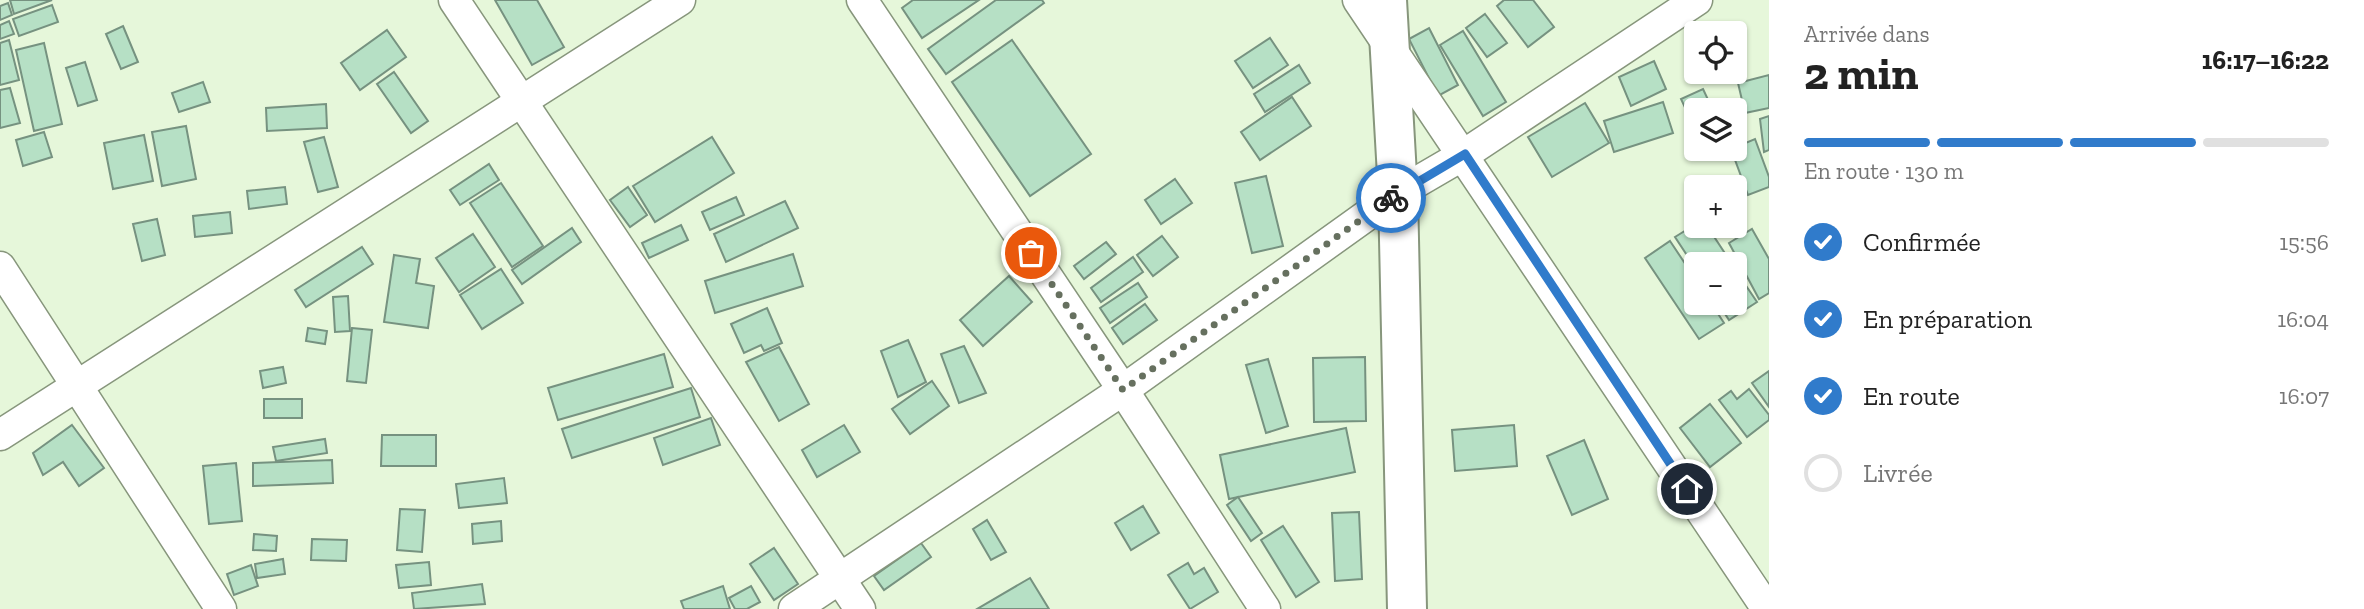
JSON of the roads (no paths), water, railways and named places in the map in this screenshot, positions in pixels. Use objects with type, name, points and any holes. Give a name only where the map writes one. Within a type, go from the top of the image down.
[{"type":"main road","points":[[1387,0],[1398,193],[1408,609]]},
{"type":"street","points":[[453,0],[860,609]]},
{"type":"street","points":[[0,435],[680,0]]},
{"type":"street","points":[[862,0],[1123,390],[1265,609]]},
{"type":"street","points":[[1358,0],[1390,50],[1465,154],[1764,605]]},
{"type":"street","points":[[794,609],[842,580],[1123,390],[1398,193],[1465,154],[1697,0]]},
{"type":"street","points":[[0,267],[222,609]]}]
